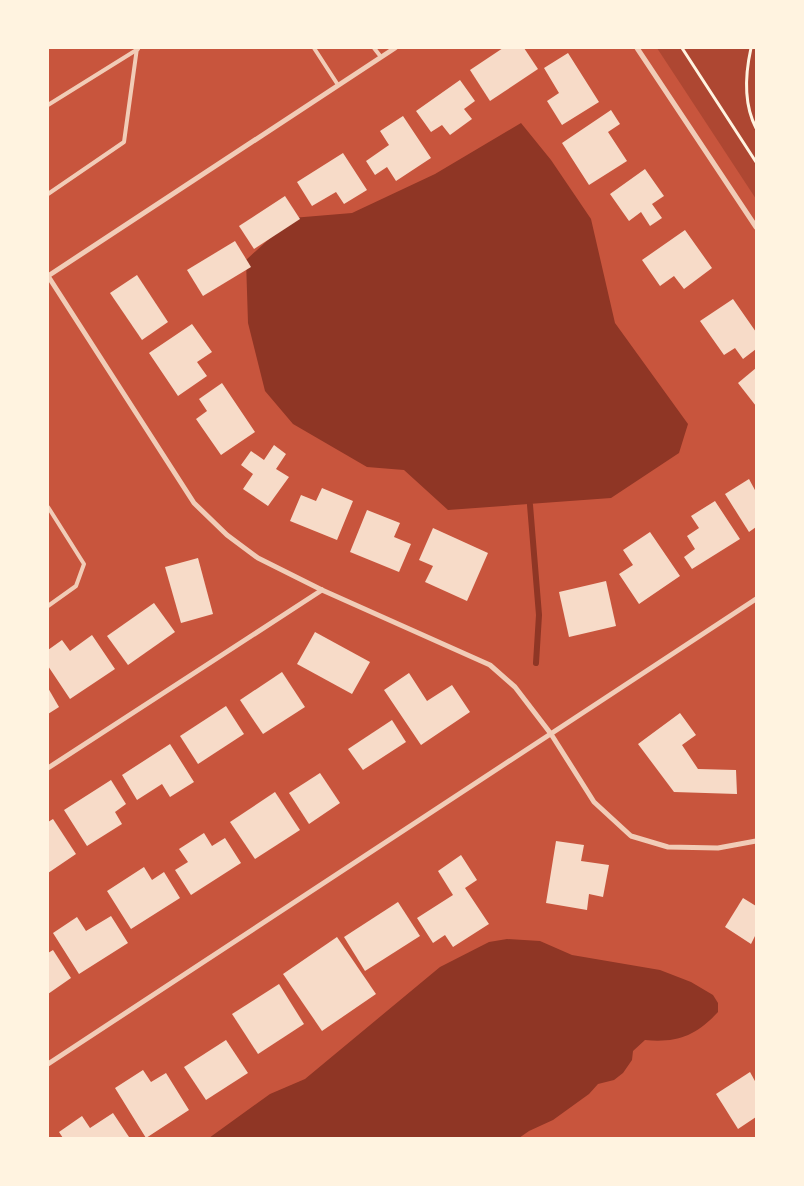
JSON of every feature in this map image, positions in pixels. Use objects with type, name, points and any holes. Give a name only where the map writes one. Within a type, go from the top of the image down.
[{"type":"street","points":[[395,48],[48,276],[194,503],[227,535],[258,558],[322,590],[490,665],[515,688],[551,734],[594,802],[631,836],[668,847],[718,848],[756,841]]},
{"type":"street","points":[[637,48],[756,227]]},
{"type":"street","points":[[48,768],[322,590]]},
{"type":"street","points":[[48,1064],[756,599]]},
{"type":"lane","points":[[48,105],[138,48]]},
{"type":"lane","points":[[48,194],[124,142],[138,48]]},
{"type":"lane","points":[[314,48],[338,85]]},
{"type":"lane","points":[[374,48],[381,57]]},
{"type":"lane","points":[[48,507],[84,564],[76,586],[48,606]]},
{"type":"path","points":[[682,48],[756,162]]},
{"type":"path","points":[[751,48],[746,70],[748,113],[756,128]]},
{"type":"shaded area","points":[[657,48],[756,48],[756,199]]},
{"type":"shaded area","points":[[521,123],[551,160],[591,219],[615,323],[688,424],[679,453],[611,498],[448,510],[404,470],[367,467],[293,424],[265,391],[248,323],[246,260],[292,218],[352,213],[435,174]]},
{"type":"shaded area","points":[[507,939],[540,941],[572,955],[660,970],[691,982],[713,995],[718,1003],[718,1012],[702,1027],[685,1036],[667,1040],[645,1040],[633,1051],[632,1060],[623,1073],[614,1080],[598,1084],[589,1094],[553,1120],[529,1131],[519,1138],[209,1138],[270,1094],[305,1079],[440,967],[489,942]]},
{"type":"building","points":[[503,48],[524,48],[538,69],[490,101],[470,70]]},
{"type":"building","points":[[568,53],[599,102],[562,125],[547,101],[559,93],[544,68]]},
{"type":"building","points":[[460,80],[475,101],[464,109],[472,119],[450,135],[442,125],[431,132],[416,111]]},
{"type":"building","points":[[611,110],[620,124],[608,132],[627,161],[589,185],[562,143]]},
{"type":"building","points":[[403,116],[431,158],[396,181],[387,167],[375,175],[366,161],[389,145],[380,131]]},
{"type":"building","points":[[343,153],[367,190],[344,204],[336,192],[312,206],[297,182]]},
{"type":"building","points":[[645,169],[664,196],[652,204],[662,218],[650,226],[641,212],[629,221],[610,194]]},
{"type":"building","points":[[285,196],[300,219],[254,249],[239,226]]},
{"type":"building","points":[[685,230],[712,268],[684,289],[674,276],[660,286],[642,260]]},
{"type":"building","points":[[235,241],[251,267],[203,296],[187,270]]},
{"type":"building","points":[[137,275],[168,322],[142,340],[110,293]]},
{"type":"building","points":[[733,299],[756,332],[756,349],[743,359],[735,348],[724,355],[700,321]]},
{"type":"building","points":[[192,324],[212,352],[197,362],[207,376],[178,396],[149,353]]},
{"type":"building","points":[[756,368],[756,406],[738,383]]},
{"type":"building","points":[[222,383],[255,432],[221,455],[196,419],[207,411],[199,399]]},
{"type":"building","points":[[274,445],[286,454],[276,469],[289,477],[268,506],[243,489],[253,474],[241,465],[251,451],[264,460]]},
{"type":"building","points":[[749,479],[756,492],[756,527],[749,532],[725,494]]},
{"type":"building","points":[[322,488],[353,501],[337,540],[290,521],[301,495],[316,501]]},
{"type":"building","points":[[715,501],[740,539],[692,569],[684,557],[695,549],[687,536],[699,528],[691,516]]},
{"type":"building","points":[[367,510],[400,523],[394,537],[411,544],[399,572],[350,552]]},
{"type":"building","points":[[433,528],[488,553],[467,601],[425,582],[433,566],[419,560]]},
{"type":"building","points":[[650,532],[680,576],[639,604],[619,574],[633,565],[623,550]]},
{"type":"building","points":[[198,558],[213,614],[181,623],[165,567]]},
{"type":"building","points":[[606,581],[616,626],[569,637],[559,592]]},
{"type":"building","points":[[154,603],[175,632],[128,665],[107,636]]},
{"type":"building","points":[[315,632],[370,662],[352,694],[297,664]]},
{"type":"building","points":[[92,635],[115,669],[70,699],[48,666],[48,650],[62,640],[70,651]]},
{"type":"building","points":[[282,672],[305,707],[263,734],[240,700]]},
{"type":"building","points":[[409,673],[427,701],[452,685],[470,712],[421,745],[384,690]]},
{"type":"building","points":[[48,688],[59,707],[48,714]]},
{"type":"building","points":[[226,706],[244,734],[198,764],[180,736]]},
{"type":"building","points":[[680,713],[696,735],[682,745],[698,769],[736,770],[737,794],[674,792],[638,744]]},
{"type":"building","points":[[392,720],[406,742],[363,770],[348,749]]},
{"type":"building","points":[[170,744],[194,782],[170,797],[162,784],[137,800],[122,775]]},
{"type":"building","points":[[320,773],[340,803],[309,824],[289,793]]},
{"type":"building","points":[[111,780],[126,804],[115,812],[122,824],[87,846],[64,810]]},
{"type":"building","points":[[275,792],[300,830],[255,859],[230,822]]},
{"type":"building","points":[[53,819],[76,854],[48,873],[48,822]]},
{"type":"building","points":[[204,833],[212,846],[225,838],[241,863],[191,895],[175,870],[188,862],[179,849]]},
{"type":"building","points":[[556,841],[584,845],[581,861],[609,865],[603,897],[589,894],[587,910],[546,903]]},
{"type":"building","points":[[461,855],[477,880],[465,888],[489,924],[453,947],[445,935],[433,943],[417,918],[453,895],[438,871]]},
{"type":"building","points":[[144,867],[152,880],[164,872],[180,898],[131,929],[107,891]]},
{"type":"building","points":[[743,898],[756,906],[756,934],[751,944],[725,927]]},
{"type":"building","points":[[398,902],[420,936],[365,971],[344,937]]},
{"type":"building","points":[[111,916],[128,943],[79,974],[53,933],[77,917],[86,931]]},
{"type":"building","points":[[337,937],[376,994],[322,1031],[283,974]]},
{"type":"building","points":[[53,950],[71,978],[48,994],[48,953]]},
{"type":"building","points":[[279,984],[304,1024],[258,1054],[232,1014]]},
{"type":"building","points":[[226,1040],[248,1073],[206,1100],[184,1067]]},
{"type":"building","points":[[143,1070],[151,1082],[166,1073],[189,1110],[146,1138],[115,1088]]},
{"type":"building","points":[[750,1072],[756,1083],[756,1117],[738,1129],[716,1094]]},
{"type":"building","points":[[113,1113],[129,1137],[63,1138],[59,1132],[82,1116],[90,1128]]},
{"type":"waterway","points":[[530,505],[539,615],[536,663]]}]
